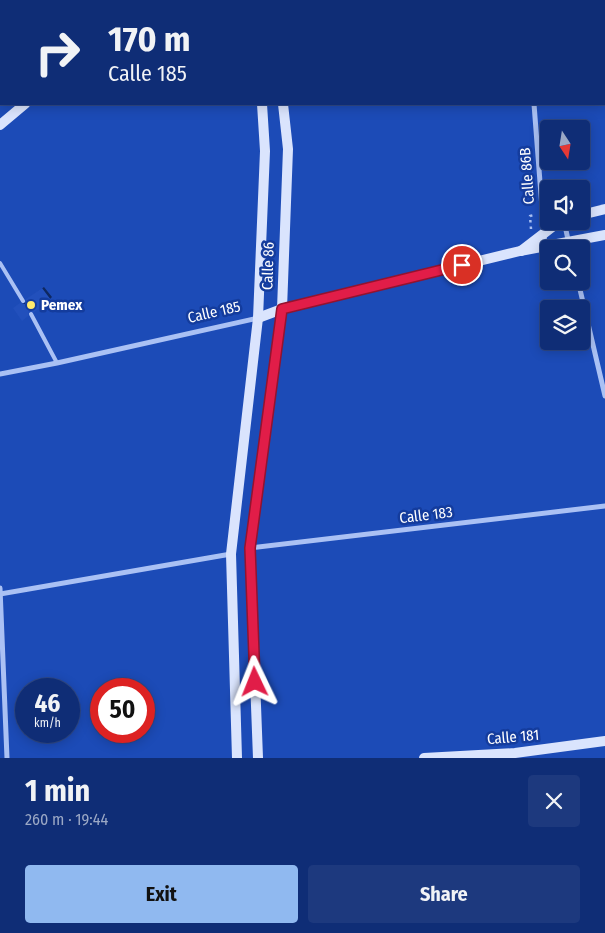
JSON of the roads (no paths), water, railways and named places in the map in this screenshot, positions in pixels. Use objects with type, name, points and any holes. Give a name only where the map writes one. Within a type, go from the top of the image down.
[{"type":"main road","points":[[0,125],[24,105]]},
{"type":"main road","name":"Calle 86","points":[[237,758],[232,554],[258,318],[265,151],[262,105]]},
{"type":"main road","name":"Calle 86","points":[[258,758],[250,548],[282,309],[288,149],[284,105]]},
{"type":"main road","points":[[590,213],[605,209]]},
{"type":"main road","name":"Calle 185","points":[[520,251],[549,230]]},
{"type":"main road","name":"Calle 185","points":[[589,240],[605,235]]},
{"type":"main road","name":"Calle 185","points":[[258,318],[282,309],[540,248]]},
{"type":"main road","name":"Calle 181","points":[[424,758],[515,756],[605,741]]},
{"type":"street","name":"Calle 86B","points":[[534,105],[543,240]]},
{"type":"street","points":[[580,290],[605,396]]},
{"type":"street","name":"Calle 185","points":[[0,374],[258,318]]},
{"type":"street","name":"Calle 183","points":[[250,548],[605,506]]},
{"type":"street","points":[[0,594],[232,554]]},
{"type":"street","points":[[0,588],[7,758]]},
{"type":"lane","points":[[0,263],[23,301]]},
{"type":"lane","points":[[31,314],[57,363]]},
{"type":"place","name":"Pemex","points":[[31,305]]}]
